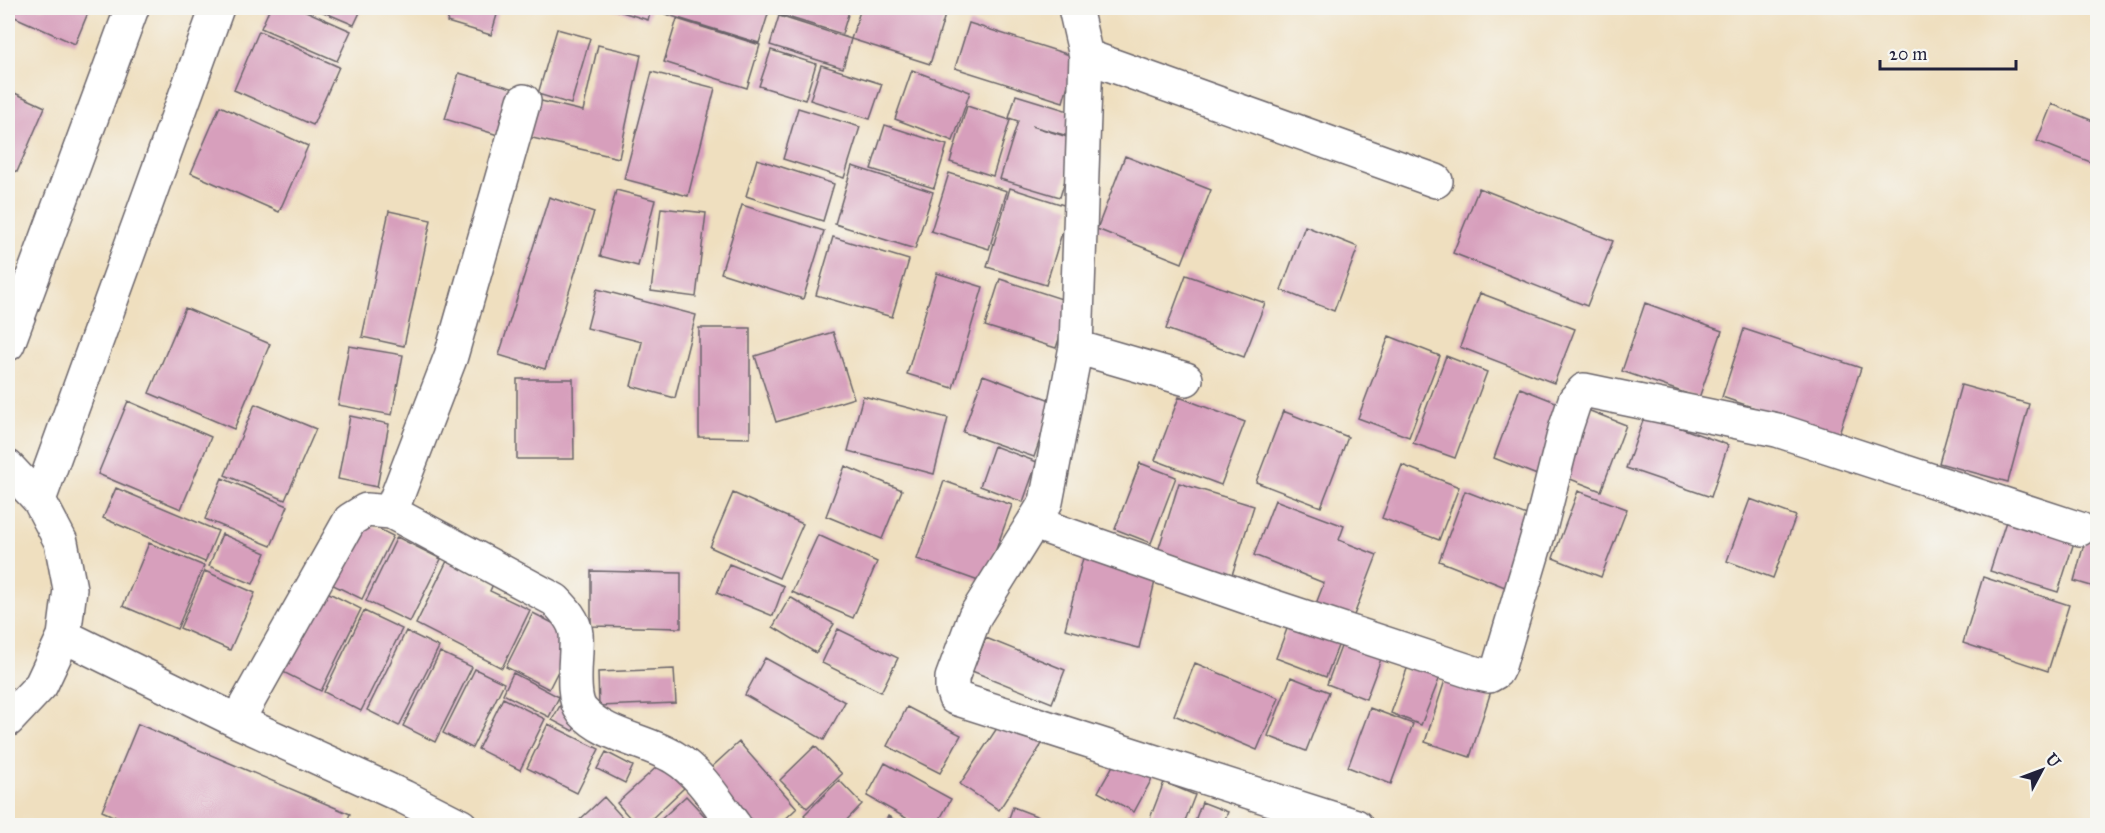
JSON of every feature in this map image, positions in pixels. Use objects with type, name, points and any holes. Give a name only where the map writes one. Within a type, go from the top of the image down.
[{"type":"street","points":[[8,344],[132,8]]},
{"type":"street","points":[[39,500],[217,8]]},
{"type":"street","points":[[1075,8],[1086,56],[1076,347],[1046,502],[975,616],[952,678],[955,698],[1356,825]]},
{"type":"street","points":[[1086,56],[1436,181]]},
{"type":"street","points":[[391,512],[451,356],[524,101]]},
{"type":"street","points":[[1076,347],[1186,379]]},
{"type":"street","points":[[1034,523],[1272,606],[1489,676],[1500,666],[1542,525],[1565,430],[1575,400],[1584,390],[1777,430],[2080,529]]},
{"type":"street","points":[[8,467],[39,500],[61,542],[70,589],[64,636],[41,685],[8,720]]},
{"type":"street","points":[[237,721],[350,520],[366,510],[391,512],[555,600],[567,612],[576,632],[575,687],[580,709],[601,726],[673,756],[690,768],[735,825]]},
{"type":"street","points":[[64,636],[237,721],[404,811],[461,825]]},
{"type":"building","points":[[8,8],[90,8],[75,44],[8,14]]},
{"type":"building","points":[[270,8],[299,8],[351,31],[337,61],[261,28]]},
{"type":"building","points":[[314,8],[362,8],[354,25]]},
{"type":"building","points":[[452,8],[499,8],[491,35],[447,22]]},
{"type":"building","points":[[609,8],[651,8],[648,20]]},
{"type":"building","points":[[667,8],[770,8],[759,43],[665,14]]},
{"type":"building","points":[[780,8],[850,8],[842,34],[778,14]]},
{"type":"building","points":[[861,8],[922,8],[945,15],[930,64],[851,39]]},
{"type":"building","points":[[779,16],[851,39],[843,68],[770,45]]},
{"type":"building","points":[[677,19],[760,45],[747,88],[664,62]]},
{"type":"building","points":[[969,23],[1076,57],[1063,102],[955,68]]},
{"type":"building","points":[[557,29],[590,38],[571,104],[538,94]]},
{"type":"building","points":[[259,31],[339,67],[313,125],[234,90]]},
{"type":"building","points":[[598,45],[641,55],[619,158],[528,137],[537,100],[583,111]]},
{"type":"building","points":[[771,50],[816,64],[805,100],[759,86]]},
{"type":"building","points":[[821,65],[882,84],[870,119],[810,100]]},
{"type":"building","points":[[912,70],[970,92],[953,141],[895,119]]},
{"type":"building","points":[[652,72],[715,88],[688,196],[624,179]]},
{"type":"building","points":[[459,73],[522,91],[508,138],[445,119]]},
{"type":"building","points":[[8,90],[45,107],[17,172],[8,168]]},
{"type":"building","points":[[1016,95],[1075,113],[1068,136],[1032,126],[1077,140],[1060,197],[1000,179],[1018,121],[1009,118]]},
{"type":"building","points":[[2052,104],[2098,123],[2098,165],[2037,141]]},
{"type":"building","points":[[220,106],[308,146],[279,212],[191,173]]},
{"type":"building","points":[[967,106],[1010,120],[993,176],[950,162]]},
{"type":"building","points":[[798,108],[860,127],[844,178],[783,159]]},
{"type":"building","points":[[885,125],[947,145],[934,188],[871,169]]},
{"type":"building","points":[[1125,156],[1211,190],[1182,263],[1097,229]]},
{"type":"building","points":[[757,159],[834,184],[823,221],[746,196]]},
{"type":"building","points":[[852,166],[933,192],[915,249],[835,224]]},
{"type":"building","points":[[949,173],[1007,191],[989,249],[931,231]]},
{"type":"building","points":[[1010,188],[1070,207],[1046,285],[987,267]]},
{"type":"building","points":[[1479,188],[1613,241],[1587,306],[1453,253]]},
{"type":"building","points":[[616,190],[655,200],[638,266],[600,256]]},
{"type":"building","points":[[549,197],[594,212],[545,369],[499,355]]},
{"type":"building","points":[[742,205],[824,231],[803,299],[721,273]]},
{"type":"building","points":[[661,208],[706,213],[696,297],[651,291]]},
{"type":"building","points":[[389,211],[431,220],[404,346],[362,337]]},
{"type":"building","points":[[1305,226],[1358,247],[1334,311],[1281,290]]},
{"type":"building","points":[[833,237],[909,260],[892,317],[816,295]]},
{"type":"building","points":[[937,273],[983,287],[953,388],[907,374]]},
{"type":"building","points":[[1186,275],[1265,303],[1244,357],[1166,329]]},
{"type":"building","points":[[1000,279],[1071,302],[1056,348],[985,326]]},
{"type":"building","points":[[597,289],[696,315],[675,398],[631,386],[642,342],[587,328]]},
{"type":"building","points":[[1480,293],[1575,329],[1554,383],[1460,347]]},
{"type":"building","points":[[1645,303],[1722,331],[1699,398],[1622,371]]},
{"type":"building","points":[[185,308],[270,344],[234,429],[149,393]]},
{"type":"building","points":[[699,328],[750,328],[750,438],[699,437]]},
{"type":"building","points":[[1744,329],[1861,368],[1838,436],[1722,397]]},
{"type":"building","points":[[833,332],[854,398],[776,422],[755,356]]},
{"type":"building","points":[[1389,336],[1440,356],[1409,437],[1358,418]]},
{"type":"building","points":[[349,346],[403,355],[392,415],[338,405]]},
{"type":"building","points":[[1446,356],[1487,372],[1455,458],[1413,443]]},
{"type":"building","points":[[983,375],[1053,401],[1034,457],[963,432]]},
{"type":"building","points":[[517,379],[573,379],[574,459],[517,459]]},
{"type":"building","points":[[1961,385],[2029,404],[2008,482],[1939,463]]},
{"type":"building","points":[[1520,388],[1563,405],[1537,475],[1494,458]]},
{"type":"building","points":[[863,396],[948,418],[934,474],[848,451]]},
{"type":"building","points":[[1179,397],[1245,422],[1221,485],[1155,460]]},
{"type":"building","points":[[128,401],[211,437],[181,509],[98,474]]},
{"type":"building","points":[[255,404],[316,429],[285,500],[225,475]]},
{"type":"building","points":[[1585,409],[1626,425],[1601,491],[1560,475]]},
{"type":"building","points":[[1283,411],[1348,437],[1321,507],[1256,482]]},
{"type":"building","points":[[1645,415],[1728,445],[1711,497],[1626,468]]},
{"type":"building","points":[[350,416],[389,424],[377,487],[338,479]]},
{"type":"building","points":[[994,446],[1037,462],[1023,502],[980,486]]},
{"type":"building","points":[[1140,463],[1176,477],[1151,543],[1115,529]]},
{"type":"building","points":[[1402,465],[1459,487],[1439,540],[1382,518]]},
{"type":"building","points":[[845,466],[902,490],[882,539],[826,516]]},
{"type":"building","points":[[222,478],[288,506],[271,546],[205,519]]},
{"type":"building","points":[[944,481],[1012,505],[984,583],[917,559]]},
{"type":"building","points":[[1179,483],[1254,506],[1232,575],[1158,551]]},
{"type":"building","points":[[116,488],[218,531],[205,562],[103,518]]},
{"type":"building","points":[[1465,491],[1537,519],[1510,589],[1439,561]]},
{"type":"building","points":[[1578,491],[1627,509],[1601,577],[1553,558]]},
{"type":"building","points":[[733,493],[803,524],[779,578],[710,547]]},
{"type":"building","points":[[1750,499],[1796,516],[1773,578],[1727,561]]},
{"type":"building","points":[[1275,500],[1344,526],[1339,540],[1377,555],[1351,623],[1314,609],[1324,583],[1254,555]]},
{"type":"building","points":[[2009,512],[2077,533],[2058,592],[1990,571]]},
{"type":"building","points":[[357,518],[393,536],[362,599],[325,581]]},
{"type":"building","points":[[222,534],[266,553],[253,584],[209,566]]},
{"type":"building","points":[[818,535],[877,562],[853,618],[792,592]]},
{"type":"building","points":[[397,537],[441,559],[410,622],[366,601]]},
{"type":"building","points":[[2085,540],[2098,543],[2098,588],[2074,581]]},
{"type":"building","points":[[149,543],[204,566],[177,629],[123,606]]},
{"type":"building","points":[[1083,558],[1156,577],[1139,648],[1065,629]]},
{"type":"building","points":[[447,561],[493,584],[490,591],[530,610],[502,668],[416,624]]},
{"type":"building","points":[[729,564],[784,586],[773,616],[717,593]]},
{"type":"building","points":[[205,571],[255,593],[230,650],[180,628]]},
{"type":"building","points":[[591,571],[681,573],[681,628],[591,626]]},
{"type":"building","points":[[1983,577],[2069,605],[2048,671],[1963,643]]},
{"type":"building","points":[[321,589],[361,609],[321,691],[281,671]]},
{"type":"building","points":[[790,597],[834,624],[816,653],[773,627]]},
{"type":"building","points":[[364,611],[402,629],[361,711],[324,692]]},
{"type":"building","points":[[533,613],[576,635],[549,689],[506,667]]},
{"type":"building","points":[[1293,613],[1343,633],[1326,677],[1276,658]]},
{"type":"building","points":[[838,629],[898,658],[881,692],[822,663]]},
{"type":"building","points":[[406,631],[439,647],[399,726],[367,710]]},
{"type":"building","points":[[1345,636],[1384,651],[1366,699],[1327,684]]},
{"type":"building","points":[[986,638],[1065,670],[1052,703],[972,671]]},
{"type":"building","points":[[440,652],[472,667],[435,742],[403,726]]},
{"type":"building","points":[[1412,655],[1444,667],[1421,725],[1391,713]]},
{"type":"building","points":[[765,658],[845,702],[824,740],[745,695]]},
{"type":"building","points":[[1195,663],[1279,698],[1257,750],[1174,715]]},
{"type":"building","points":[[475,669],[504,683],[472,748],[443,733]]},
{"type":"building","points":[[674,669],[676,703],[599,706],[598,672]]},
{"type":"building","points":[[513,673],[559,697],[549,717],[503,694]]},
{"type":"building","points":[[1447,674],[1492,688],[1470,757],[1425,742]]},
{"type":"building","points":[[1291,677],[1329,692],[1306,751],[1268,736]]},
{"type":"building","points":[[503,698],[545,719],[520,770],[478,749]]},
{"type":"building","points":[[561,704],[581,714],[573,731],[552,720]]},
{"type":"building","points":[[907,707],[961,735],[940,773],[887,746]]},
{"type":"building","points":[[1370,708],[1413,724],[1391,784],[1348,767]]},
{"type":"building","points":[[1005,716],[1044,741],[999,810],[960,784]]},
{"type":"building","points":[[138,724],[350,814],[345,826],[136,826],[102,811]]},
{"type":"building","points":[[548,724],[599,749],[577,793],[527,768]]},
{"type":"building","points":[[739,742],[797,808],[778,826],[747,826],[703,775]]},
{"type":"building","points":[[815,746],[842,774],[807,808],[780,780]]},
{"type":"building","points":[[606,752],[633,766],[625,783],[597,769]]},
{"type":"building","points":[[1120,753],[1155,773],[1134,812],[1098,792]]},
{"type":"building","points":[[885,763],[951,799],[936,826],[920,826],[867,796]]},
{"type":"building","points":[[660,764],[684,788],[644,826],[637,826],[617,803]]},
{"type":"building","points":[[839,780],[862,804],[841,826],[815,826],[804,815]]},
{"type":"building","points":[[1164,782],[1195,795],[1183,826],[1147,826]]},
{"type":"building","points":[[686,796],[714,826],[654,826]]},
{"type":"building","points":[[604,797],[630,826],[573,826]]},
{"type":"building","points":[[1202,802],[1228,812],[1222,826],[1193,826]]},
{"type":"building","points":[[1013,807],[1060,825],[1060,826],[1006,826]]},
{"type":"building","points":[[888,816],[904,826],[883,826]]}]
